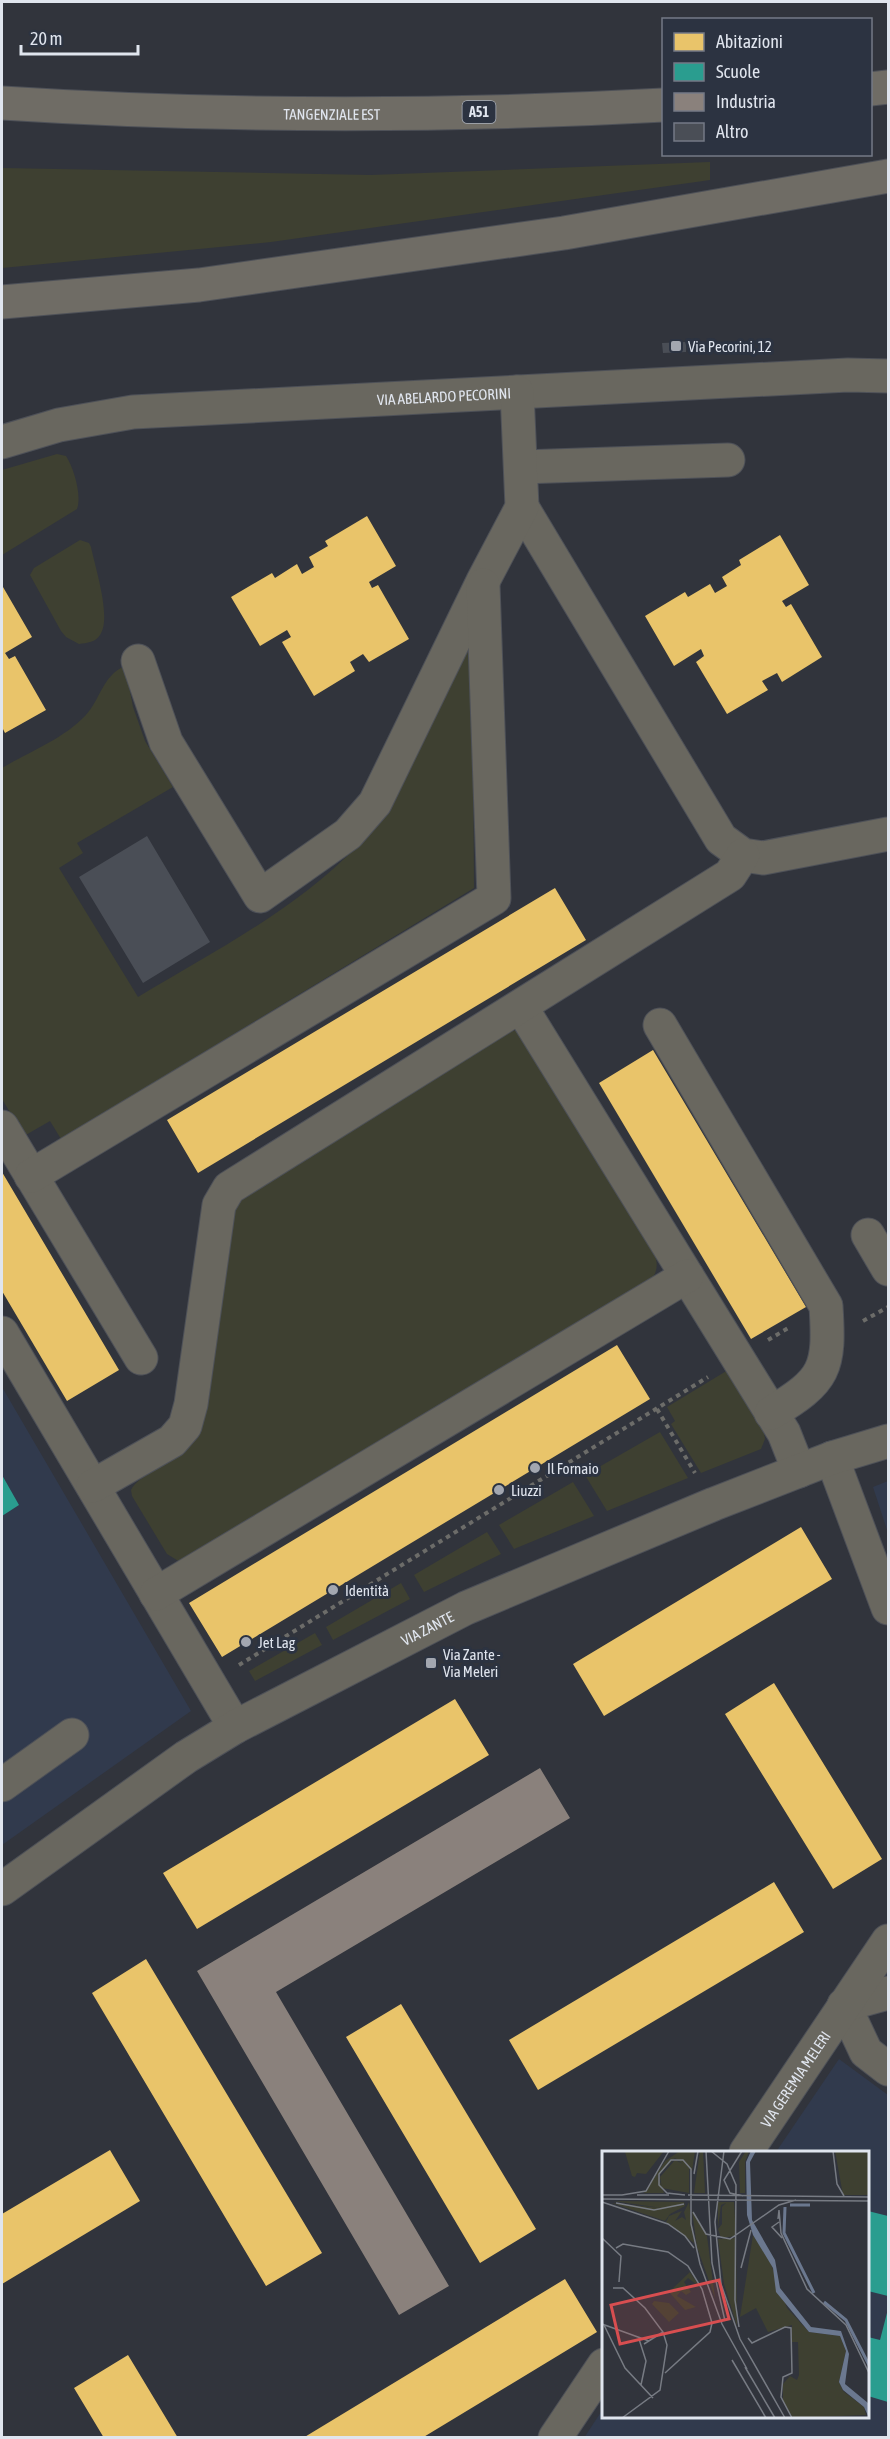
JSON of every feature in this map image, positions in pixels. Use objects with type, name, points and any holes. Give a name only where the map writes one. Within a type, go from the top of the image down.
[{"type":"highway","points":[[872,89],[888,87]]},
{"type":"highway","name":"TANGENZIALE EST","points":[[2,103],[294,113],[537,112],[662,105]]},
{"type":"highway","points":[[2,302],[199,285],[564,233],[888,176]]},
{"type":"street","name":"VIA ABELARDO PECORINI","points":[[2,442],[59,425],[133,412],[848,375],[888,376]]},
{"type":"street","points":[[138,661],[166,742],[260,896],[348,834],[375,803],[483,581],[522,507],[518,392]]},
{"type":"street","points":[[522,467],[728,460]]},
{"type":"street","points":[[522,507],[721,839],[743,855],[763,858],[888,834]]},
{"type":"street","points":[[31,1176],[494,898],[483,581]]},
{"type":"street","points":[[93,1486],[172,1442],[185,1426],[191,1404],[219,1205],[229,1188],[730,875],[743,855]]},
{"type":"street","points":[[521,1007],[784,1433],[799,1471]]},
{"type":"street","points":[[660,1025],[826,1306],[828,1341],[822,1372],[801,1395],[771,1413]]},
{"type":"street","points":[[2,1127],[141,1358]]},
{"type":"street","points":[[868,1235],[888,1269]]},
{"type":"street","points":[[156,1594],[687,1276]]},
{"type":"street","points":[[2,1333],[235,1727]]},
{"type":"street","name":"VIA ZANTE","points":[[2,1889],[186,1757],[235,1727],[466,1608],[714,1504],[832,1458],[888,1441]]},
{"type":"street","points":[[832,1458],[888,1608]]},
{"type":"street","points":[[2,1785],[72,1735]]},
{"type":"street","name":"VIA GEREMIA MELERI","points":[[747,2151],[888,1941]]},
{"type":"street","points":[[888,1993],[844,2005],[866,2052],[888,2069]]},
{"type":"street","points":[[555,2438],[602,2367]]},
{"type":"path","points":[[232,1670],[826,1306]]},
{"type":"path","points":[[866,1320],[888,1306]]},
{"type":"path","points":[[657,1409],[714,1504]]},
{"type":"shaded area","points":[[2,1387],[191,1711],[2,1845]]},
{"type":"shaded area","points":[[888,1481],[888,1533],[873,1487]]},
{"type":"shaded area","points":[[839,2059],[888,2095],[888,2437],[584,2438],[602,2411],[602,2418],[869,2418],[869,2151],[777,2151]]},
{"type":"green space","points":[[710,162],[710,180],[271,242],[2,268],[2,168],[371,175]]},
{"type":"green space","points":[[57,454],[66,456],[72,468],[78,490],[77,509],[2,555],[2,470]]},
{"type":"green space","points":[[80,540],[89,543],[91,547],[104,617],[100,635],[91,642],[79,644],[66,637],[61,631],[30,575],[34,568]]},
{"type":"green space","points":[[472,629],[474,888],[61,1139],[50,1121],[24,1136],[2,1099],[2,768],[67,732],[85,716],[111,676],[125,666],[133,707],[145,741],[173,787],[77,843],[83,853],[59,868],[138,997],[281,909],[334,868],[358,845]]},
{"type":"green space","points":[[507,1029],[517,1031],[654,1253],[656,1269],[649,1284],[180,1562],[167,1554],[132,1496],[131,1490],[141,1479],[186,1449],[234,1205]]},
{"type":"green space","points":[[728,1370],[764,1433],[765,1439],[761,1449],[701,1473],[671,1424],[675,1421],[667,1407]]},
{"type":"green space","points":[[660,1432],[688,1478],[607,1511],[585,1475]]},
{"type":"green space","points":[[573,1482],[594,1516],[514,1549],[499,1525]]},
{"type":"green space","points":[[487,1532],[501,1554],[424,1592],[414,1575]]},
{"type":"green space","points":[[401,1583],[410,1599],[333,1640],[326,1627]]},
{"type":"green space","points":[[315,1633],[322,1645],[255,1681],[249,1671]]},
{"type":"building: Abitazioni","points":[[367,516],[396,566],[369,582],[372,588],[378,585],[409,639],[369,662],[363,654],[350,662],[355,671],[314,696],[282,642],[291,637],[287,630],[260,646],[231,597],[272,573],[275,578],[297,564],[302,574],[314,567],[309,557],[328,546],[325,541]]},
{"type":"building: Abitazioni","points":[[780,535],[809,585],[782,601],[786,607],[791,604],[822,657],[782,682],[777,673],[762,681],[768,690],[727,714],[696,662],[704,656],[701,649],[674,666],[645,616],[685,592],[688,597],[710,584],[715,593],[727,586],[722,577],[741,565],[739,560]]},
{"type":"building: Abitazioni","points":[[3,587],[32,637],[5,653],[9,659],[15,656],[46,710],[5,733],[2,727]]},
{"type":"building: Abitazioni","points":[[555,888],[586,940],[198,1173],[167,1120]]},
{"type":"building: Abitazioni","points":[[653,1050],[806,1307],[751,1339],[599,1083]]},
{"type":"building: Abitazioni","points":[[2,1172],[119,1370],[67,1401],[2,1291]]},
{"type":"building: Abitazioni","points":[[617,1345],[650,1399],[222,1657],[189,1603]]},
{"type":"building: Abitazioni","points":[[801,1527],[832,1579],[604,1716],[573,1664]]},
{"type":"building: Abitazioni","points":[[774,1683],[882,1859],[833,1889],[725,1714]]},
{"type":"building: Abitazioni","points":[[455,1699],[489,1755],[197,1929],[163,1873]]},
{"type":"building: Abitazioni","points":[[774,1882],[804,1932],[538,2090],[509,2040]]},
{"type":"building: Abitazioni","points":[[146,1959],[322,2253],[266,2286],[92,1993]]},
{"type":"building: Abitazioni","points":[[401,2004],[536,2229],[480,2263],[346,2037]]},
{"type":"building: Abitazioni","points":[[110,2150],[140,2201],[2,2284],[2,2214]]},
{"type":"building: Abitazioni","points":[[565,2279],[597,2332],[422,2438],[303,2438]]},
{"type":"building: Abitazioni","points":[[128,2355],[178,2438],[104,2438],[74,2388]]},
{"type":"building: Scuole","points":[[2,1475],[19,1505],[2,1516]]},
{"type":"building: Scuole","points":[[869,2211],[888,2216],[888,2296],[869,2291]]},
{"type":"building: Scuole","points":[[888,2309],[888,2402],[869,2396],[869,2337],[880,2340]]},
{"type":"building: Industria","points":[[540,1768],[570,1818],[276,1992],[449,2286],[399,2315],[197,1971]]},
{"type":"building: Altro","points":[[686,342],[686,352],[663,353],[662,343]]},
{"type":"building: Altro","points":[[147,836],[210,942],[143,983],[79,877]]},
{"type":"place","name":"Via Pecorini, 12","points":[[676,346]]},
{"type":"place","name":"Il Fornaio","points":[[535,1468]]},
{"type":"place","name":"Liuzzi","points":[[499,1490]]},
{"type":"place","name":"Identità","points":[[333,1590]]},
{"type":"place","name":"Jet Lag","points":[[246,1642]]},
{"type":"place","name":"Via Zante - Via Meleri","points":[[431,1663]]}]
